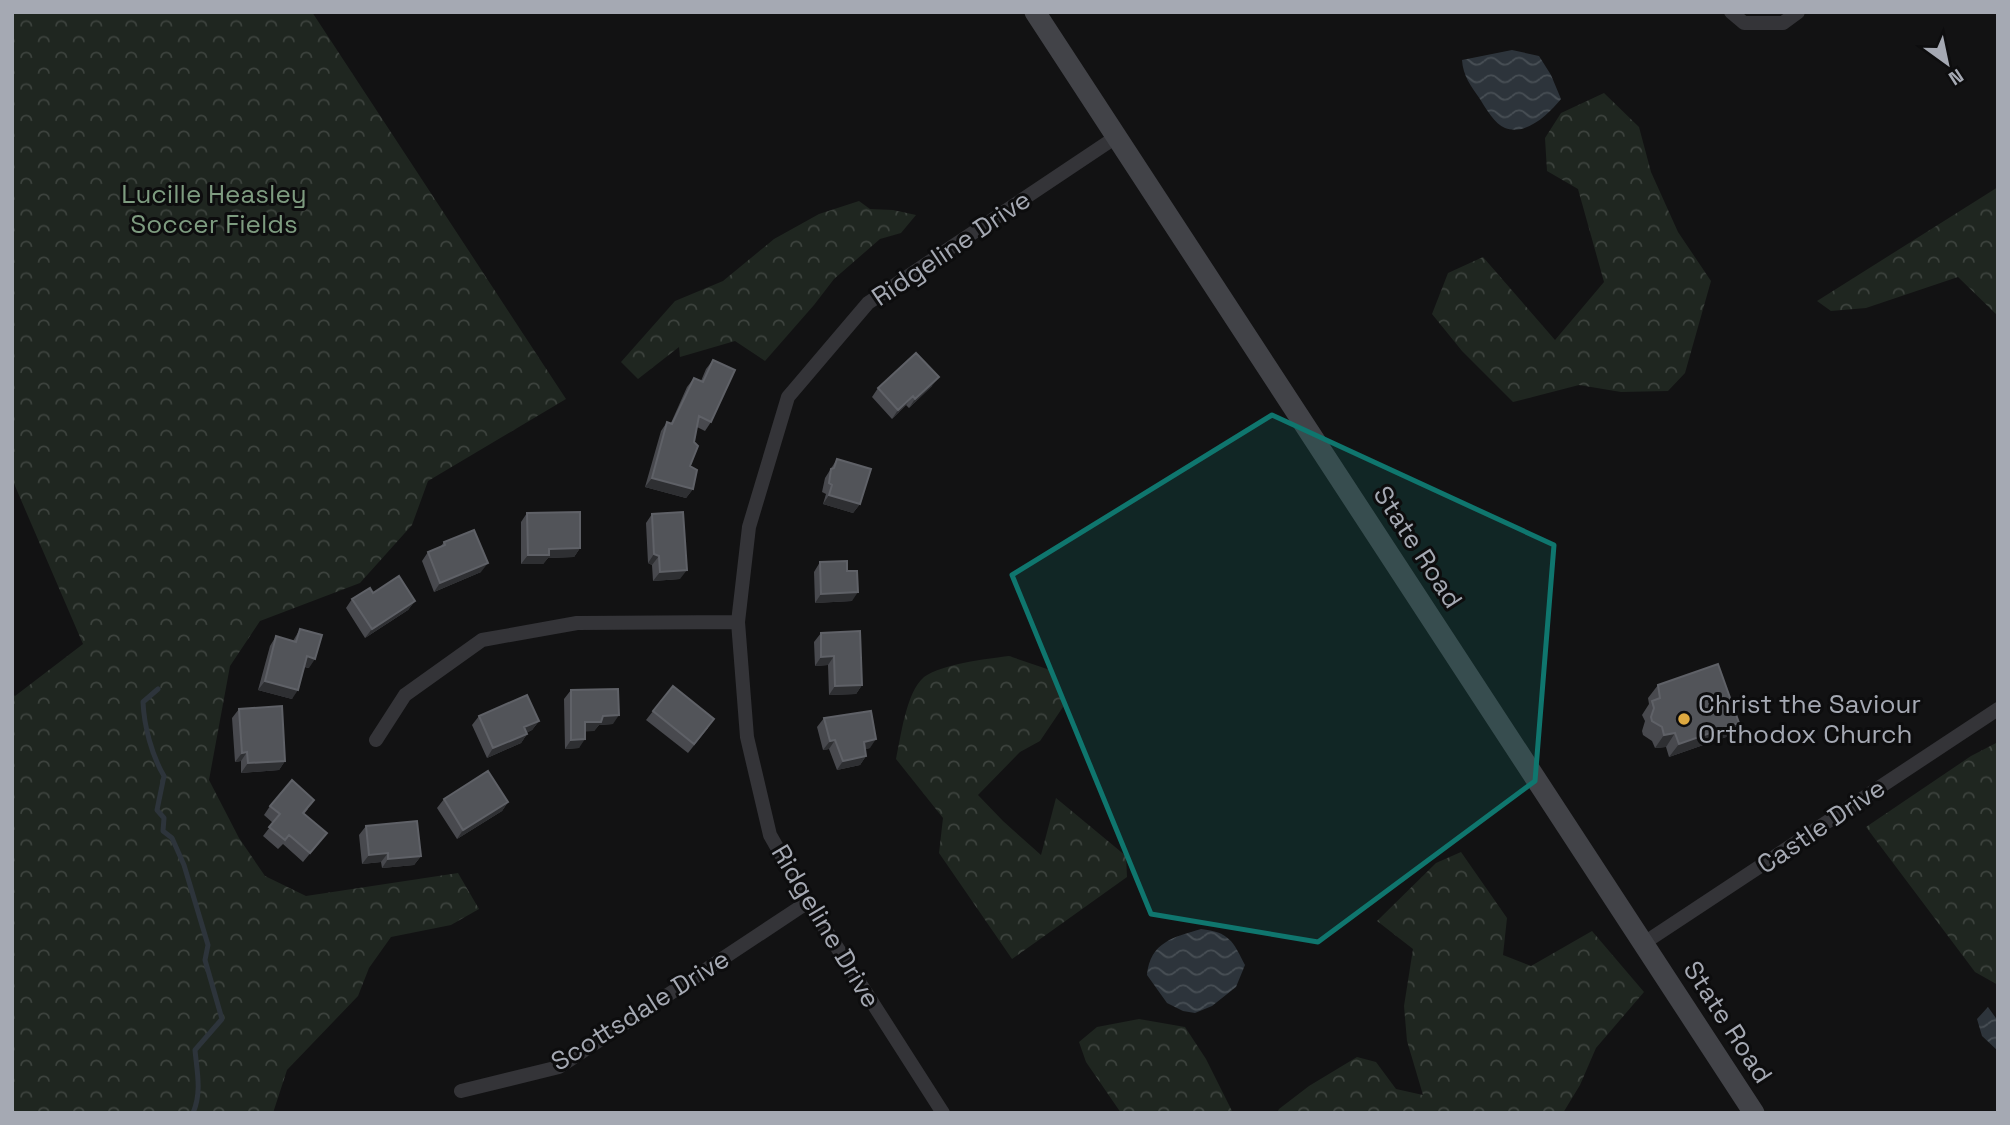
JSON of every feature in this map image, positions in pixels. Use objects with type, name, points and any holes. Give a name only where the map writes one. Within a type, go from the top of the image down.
[{"type":"main road","name":"State Road","points":[[1035,12],[1754,1113]]},
{"type":"street","points":[[1731,12],[1744,23],[1783,23],[1798,12]]},
{"type":"street","name":"Ridgeline Drive","points":[[943,1113],[808,902],[770,835],[747,737],[737,622],[749,527],[788,397],[868,303],[1116,137]]},
{"type":"street","points":[[376,740],[405,695],[482,640],[577,623],[737,622]]},
{"type":"street","name":"Castle Drive","points":[[1644,943],[1998,709]]},
{"type":"street","name":"Scottsdale Drive","points":[[461,1091],[559,1067],[808,902]]},
{"type":"highlighted area","points":[[1272,415],[1554,545],[1535,781],[1318,942],[1151,914],[1012,575]]},
{"type":"green space","name":"Lucille Heasley Soccer Fields","points":[[12,12],[312,12],[566,399],[428,481],[412,525],[360,583],[260,621],[230,666],[209,780],[239,838],[265,876],[306,896],[458,873],[479,909],[451,925],[391,937],[369,968],[358,996],[287,1070],[273,1113],[12,1113],[12,693],[15,696],[83,644],[12,479]]},
{"type":"green space","points":[[1604,93],[1639,127],[1651,172],[1678,232],[1711,281],[1685,373],[1668,391],[1621,392],[1579,385],[1513,402],[1462,351],[1432,314],[1448,273],[1483,257],[1555,340],[1604,282],[1578,189],[1547,171],[1545,138],[1561,113]]},
{"type":"green space","points":[[1998,187],[1998,316],[1958,277],[1866,308],[1831,311],[1817,301]]},
{"type":"green space","points":[[859,201],[870,209],[916,215],[901,233],[880,239],[834,279],[765,361],[735,341],[680,357],[679,347],[638,379],[621,362],[675,301],[723,281],[774,239],[819,214]]},
{"type":"green space","points":[[1009,656],[1053,671],[1065,704],[1040,741],[1020,752],[978,795],[1041,855],[1056,798],[1126,856],[1127,877],[1012,959],[939,853],[943,818],[896,759],[909,704],[924,677],[953,665]]},
{"type":"green space","points":[[1998,742],[1998,985],[1975,972],[1866,827],[1971,756]]},
{"type":"green space","points":[[1461,852],[1507,918],[1503,955],[1531,966],[1592,931],[1644,992],[1596,1048],[1580,1085],[1563,1113],[1277,1113],[1309,1086],[1357,1057],[1376,1062],[1396,1089],[1423,1095],[1407,1041],[1404,1006],[1413,949],[1377,921],[1436,863]]},
{"type":"green space","points":[[1139,1019],[1185,1027],[1206,1059],[1233,1113],[1121,1113],[1086,1062],[1079,1042],[1097,1027]]},
{"type":"water","points":[[1512,50],[1539,56],[1561,99],[1536,122],[1513,130],[1501,126],[1491,116],[1468,81],[1462,60]]},
{"type":"water","points":[[1201,929],[1229,939],[1245,965],[1236,987],[1212,1006],[1195,1013],[1183,1011],[1167,1003],[1147,975],[1149,964],[1158,948],[1173,938]]},
{"type":"water","points":[[1988,1007],[1998,1021],[1998,1051],[1982,1036],[1977,1019]]},
{"type":"building","points":[[916,353],[939,377],[898,410],[878,388]]},
{"type":"building","points":[[713,360],[735,370],[711,422],[699,416],[694,442],[698,446],[690,466],[697,470],[693,489],[652,478],[667,422],[672,424],[694,378],[703,382]]},
{"type":"building","points":[[837,459],[871,469],[860,504],[829,495],[832,485],[829,483],[831,469]]},
{"type":"building","points":[[580,512],[580,548],[549,549],[549,555],[528,555],[527,513]]},
{"type":"building","points":[[683,512],[687,570],[660,572],[659,556],[654,554],[652,514]]},
{"type":"building","points":[[474,530],[488,563],[440,583],[428,552],[445,545],[444,542]]},
{"type":"building","points":[[847,561],[847,571],[857,571],[858,592],[821,594],[820,562]]},
{"type":"building","points":[[399,576],[415,601],[372,629],[352,599],[370,588],[373,593]]},
{"type":"building","points":[[300,629],[322,635],[315,659],[307,656],[298,690],[265,681],[276,636],[296,642]]},
{"type":"building","points":[[860,631],[862,685],[835,686],[834,656],[821,657],[821,633]]},
{"type":"building","name":"Christ the Saviour Orthodox Church","points":[[1718,664],[1739,723],[1679,744],[1675,733],[1664,735],[1662,727],[1652,721],[1651,717],[1654,708],[1652,701],[1660,698],[1658,685]]},
{"type":"building","points":[[673,686],[714,719],[694,744],[653,711]]},
{"type":"building","points":[[618,689],[619,715],[603,716],[601,722],[585,722],[585,739],[571,740],[571,690]]},
{"type":"building","points":[[527,695],[539,721],[524,727],[527,734],[493,748],[479,716]]},
{"type":"building","points":[[282,706],[285,761],[248,763],[247,752],[242,753],[239,709]]},
{"type":"building","points":[[871,711],[876,739],[864,742],[866,756],[843,761],[835,740],[830,741],[824,718]]},
{"type":"building","points":[[488,771],[508,802],[463,830],[444,799]]},
{"type":"building","points":[[292,780],[314,800],[303,813],[327,833],[310,853],[289,835],[285,840],[269,827],[280,814],[270,806]]},
{"type":"building","points":[[417,821],[421,856],[388,859],[388,853],[369,855],[366,826]]},
{"type":"waterway","points":[[158,689],[143,702],[149,740],[164,776],[157,810],[164,818],[163,831],[172,838],[184,865],[208,945],[205,960],[222,1019],[195,1050],[198,1090],[193,1113]]},
{"type":"place","name":"Christ the Saviour Orthodox Church","points":[[1684,719]]}]
